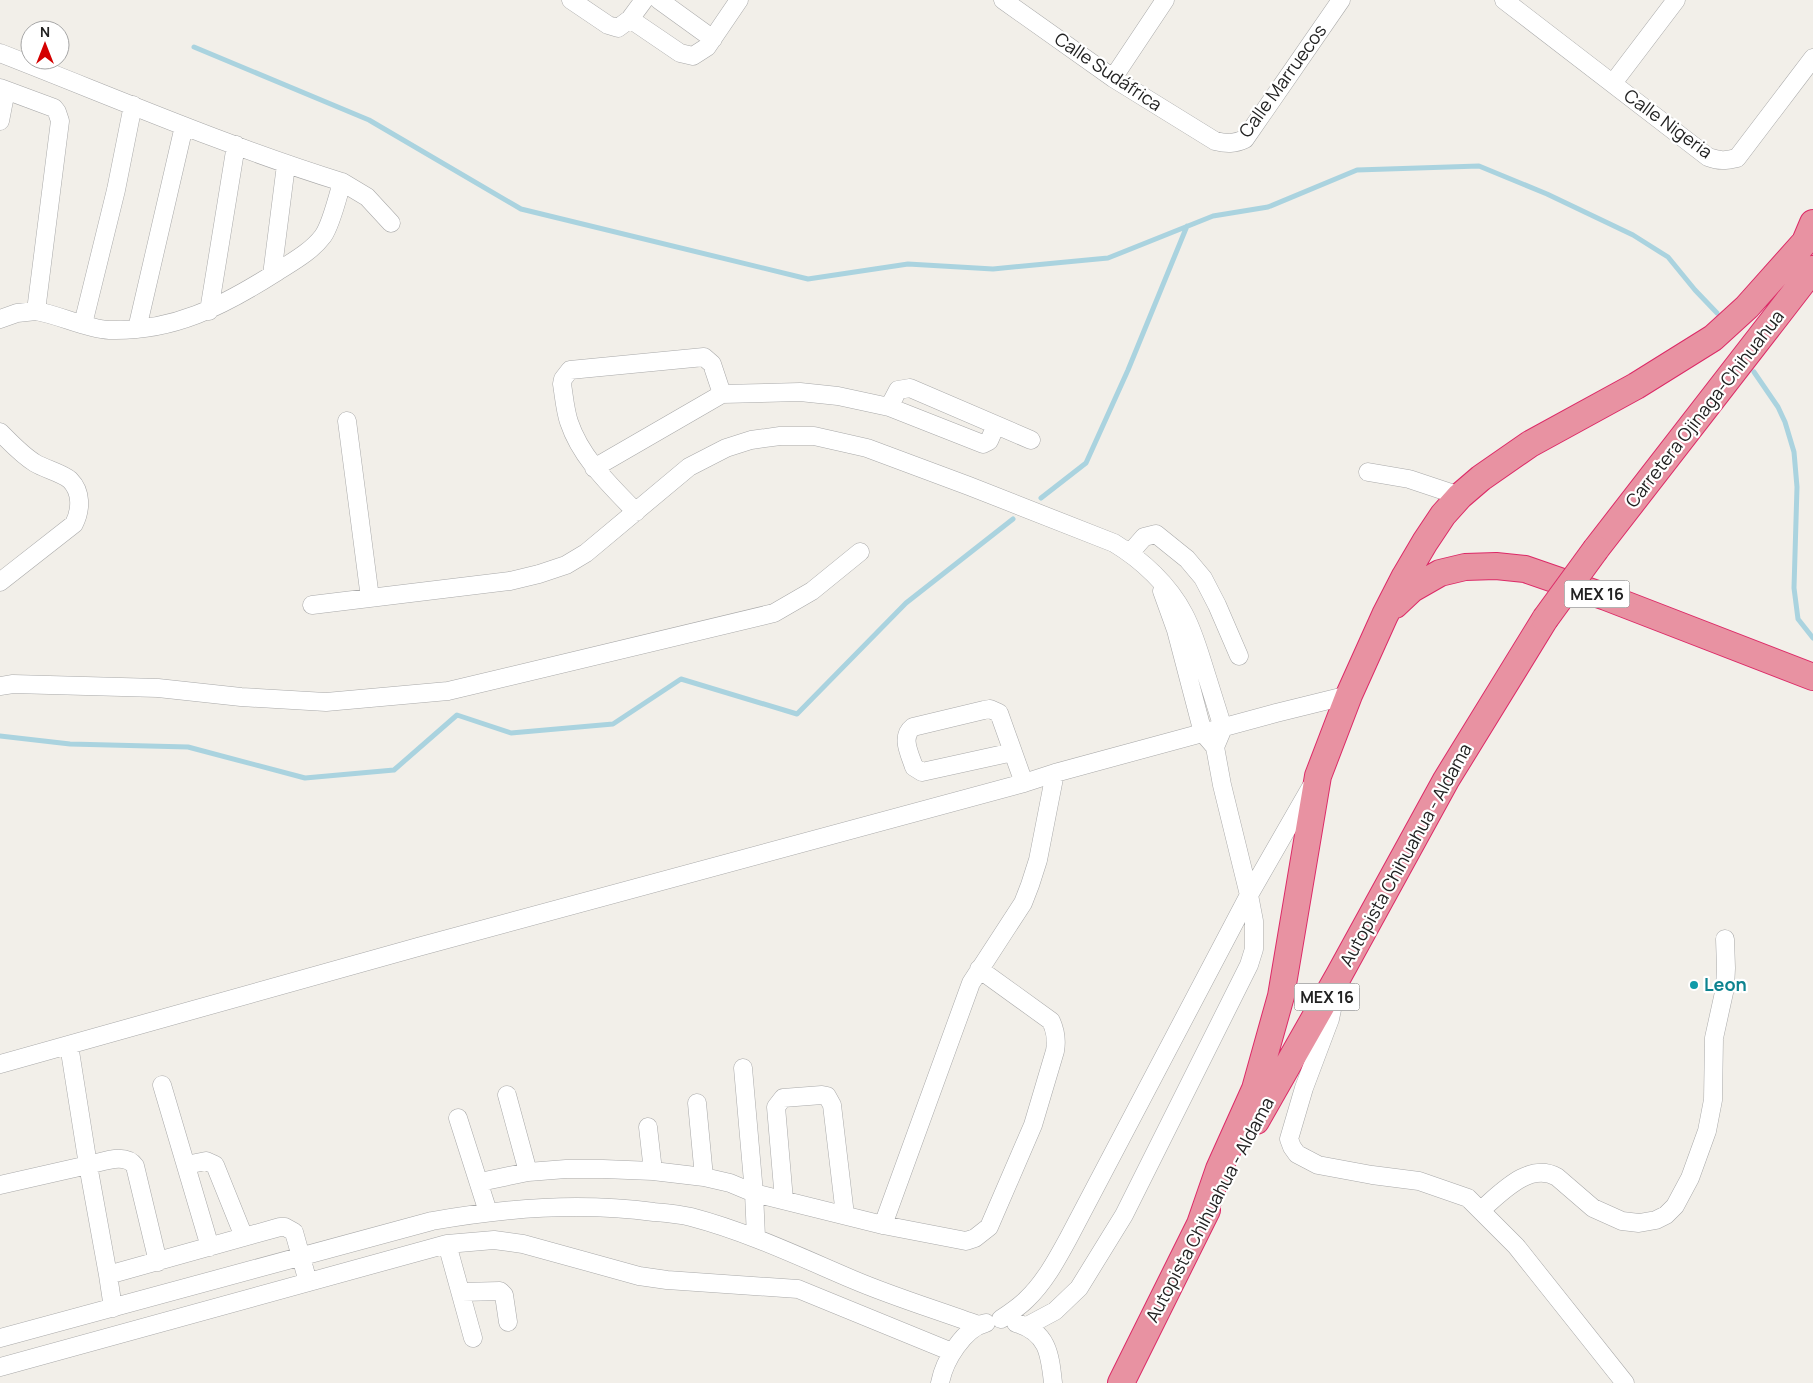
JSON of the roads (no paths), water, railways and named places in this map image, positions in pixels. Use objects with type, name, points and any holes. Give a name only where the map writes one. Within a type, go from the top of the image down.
[{"type":"highway","points":[[1200,1224],[1219,1169],[1255,1089],[1281,996],[1318,776],[1349,695],[1385,615],[1425,542],[1443,515],[1480,478],[1530,444],[1636,386],[1713,338],[1746,307],[1805,242],[1813,223]]},
{"type":"highway","name":"Carretera Ojinaga-Chihuahua","points":[[1596,550],[1813,269]]},
{"type":"highway","name":"Autopista Chihuahua - Aldama","points":[[1121,1383],[1226,1173],[1339,975],[1446,780],[1545,619],[1596,550]]},
{"type":"highway","name":"MEX 16","points":[[1385,615],[1412,589],[1440,573],[1465,567],[1496,566],[1525,569],[1606,597],[1813,677]]},
{"type":"street","points":[[571,0],[608,25],[618,28],[630,19],[644,0]]},
{"type":"street","points":[[659,0],[713,39]]},
{"type":"street","points":[[630,19],[680,53],[694,56],[707,47],[740,0]]},
{"type":"street","points":[[1113,78],[1165,0]]},
{"type":"street","name":"Calle Marruecos","points":[[1215,141],[1226,144],[1245,139],[1341,0]]},
{"type":"street","name":"Calle Nigeria","points":[[1504,0],[1708,157],[1718,160],[1728,161],[1737,158],[1813,58]]},
{"type":"street","points":[[1612,83],[1676,0]]},
{"type":"street","name":"Calle Sudáfrica","points":[[1007,1],[1113,78],[1215,141]]},
{"type":"street","points":[[0,53],[286,165],[342,182],[367,197],[391,223]]},
{"type":"street","points":[[0,121],[3,89],[54,108],[60,121],[36,311]]},
{"type":"street","points":[[83,324],[114,199],[133,105]]},
{"type":"street","points":[[137,329],[184,126]]},
{"type":"street","points":[[209,311],[236,145]]},
{"type":"street","points":[[272,275],[286,165]]},
{"type":"street","points":[[0,319],[36,311],[91,328],[107,330],[137,329],[165,325],[209,311],[298,259],[320,239],[325,233],[342,182]]},
{"type":"street","points":[[636,512],[594,468],[576,438],[569,421],[562,384],[563,379],[570,370],[704,357],[712,364],[722,394]]},
{"type":"street","points":[[889,407],[898,390],[910,388],[1031,440]]},
{"type":"street","points":[[594,468],[722,394],[800,392],[838,396],[889,407],[984,444],[989,441],[996,425]]},
{"type":"street","points":[[347,421],[370,598]]},
{"type":"street","points":[[0,432],[35,463],[70,480],[77,493],[80,505],[79,514],[74,524],[0,582]]},
{"type":"street","points":[[312,605],[510,581],[566,565],[586,553],[689,467],[726,448],[751,440],[780,436],[814,436],[867,448],[960,482],[1114,543],[1130,553],[1157,577],[1176,600],[1193,633],[1223,728],[1215,747]]},
{"type":"street","points":[[1368,472],[1409,479],[1460,496]]},
{"type":"street","points":[[1130,553],[1144,537],[1156,534],[1187,559],[1203,578],[1239,656]]},
{"type":"street","points":[[0,686],[13,684],[158,688],[241,697],[326,702],[448,691],[774,613],[812,592],[860,552]]},
{"type":"street","points":[[1027,1326],[1056,1312],[1079,1288],[1124,1215],[1250,966],[1254,949],[1254,921],[1250,895],[1222,785],[1215,747],[1203,733],[1176,630],[1157,577]]},
{"type":"street","points":[[0,1064],[428,944],[1349,695]]},
{"type":"street","points":[[1013,752],[922,772],[914,767],[906,735],[913,727],[990,709],[999,713],[1013,752],[1024,783]]},
{"type":"street","points":[[883,1225],[971,983],[1023,903],[1038,860],[1056,773]]},
{"type":"street","points":[[940,1383],[952,1352],[978,1325],[1001,1319],[1026,1300],[1037,1289],[1060,1255],[1250,895],[1318,776]]},
{"type":"street","points":[[1480,1210],[1518,1179],[1542,1173],[1557,1177],[1593,1208],[1622,1221],[1639,1223],[1656,1220],[1666,1215],[1675,1206],[1690,1178],[1708,1131],[1713,1100],[1714,1038],[1725,988],[1725,939]]},
{"type":"street","points":[[480,1182],[528,1172],[566,1169],[653,1171],[704,1177],[730,1182],[754,1193],[845,1216],[966,1241],[984,1233],[989,1227],[1033,1125],[1057,1040],[1051,1021],[979,969]]},
{"type":"street","points":[[1339,975],[1330,1019],[1304,1088],[1289,1139],[1292,1147],[1297,1154],[1318,1165],[1431,1184],[1468,1198],[1516,1246],[1625,1383]]},
{"type":"street","points":[[68,1045],[113,1308]]},
{"type":"street","points":[[743,1068],[756,1237]]},
{"type":"street","points":[[162,1085],[210,1247]]},
{"type":"street","points":[[507,1095],[528,1172]]},
{"type":"street","points":[[784,1200],[776,1107],[782,1098],[827,1096],[832,1105],[845,1216]]},
{"type":"street","points":[[697,1103],[704,1177]]},
{"type":"street","points":[[458,1118],[488,1212]]},
{"type":"street","points":[[648,1127],[653,1171]]},
{"type":"street","points":[[0,1186],[124,1158],[135,1166],[158,1262]]},
{"type":"street","points":[[186,1165],[206,1161],[216,1165],[244,1237]]},
{"type":"street","points":[[0,1338],[302,1258],[432,1221],[488,1212],[574,1206],[636,1209],[690,1217],[756,1237],[855,1280],[921,1306],[978,1325]]},
{"type":"street","points":[[108,1275],[280,1227],[294,1232],[308,1282]]},
{"type":"street","points":[[0,1367],[447,1244],[494,1240],[523,1244],[639,1276],[667,1280],[798,1289],[952,1352]]},
{"type":"street","points":[[447,1244],[462,1292],[473,1338]]},
{"type":"street","points":[[462,1292],[500,1291],[504,1295],[508,1322]]},
{"type":"street","points":[[1001,1319],[1027,1326],[1044,1341],[1050,1360],[1053,1383]]},
{"type":"waterway","points":[[194,47],[369,120],[521,209],[808,279],[908,264],[993,269],[1108,258],[1213,216],[1268,207],[1357,170],[1479,166],[1547,194],[1633,235],[1668,257],[1717,313]]},
{"type":"waterway","points":[[1041,498],[1086,463],[1128,370],[1187,226]]},
{"type":"waterway","points":[[1754,372],[1778,407],[1785,422],[1794,452],[1797,487],[1794,588],[1798,619],[1813,638]]},
{"type":"waterway","points":[[0,736],[70,744],[188,747],[305,778],[394,770],[457,715],[511,733],[613,724],[681,679],[797,714],[906,603],[1013,519]]},
{"type":"place","name":"Leon","points":[[1694,985]]}]
